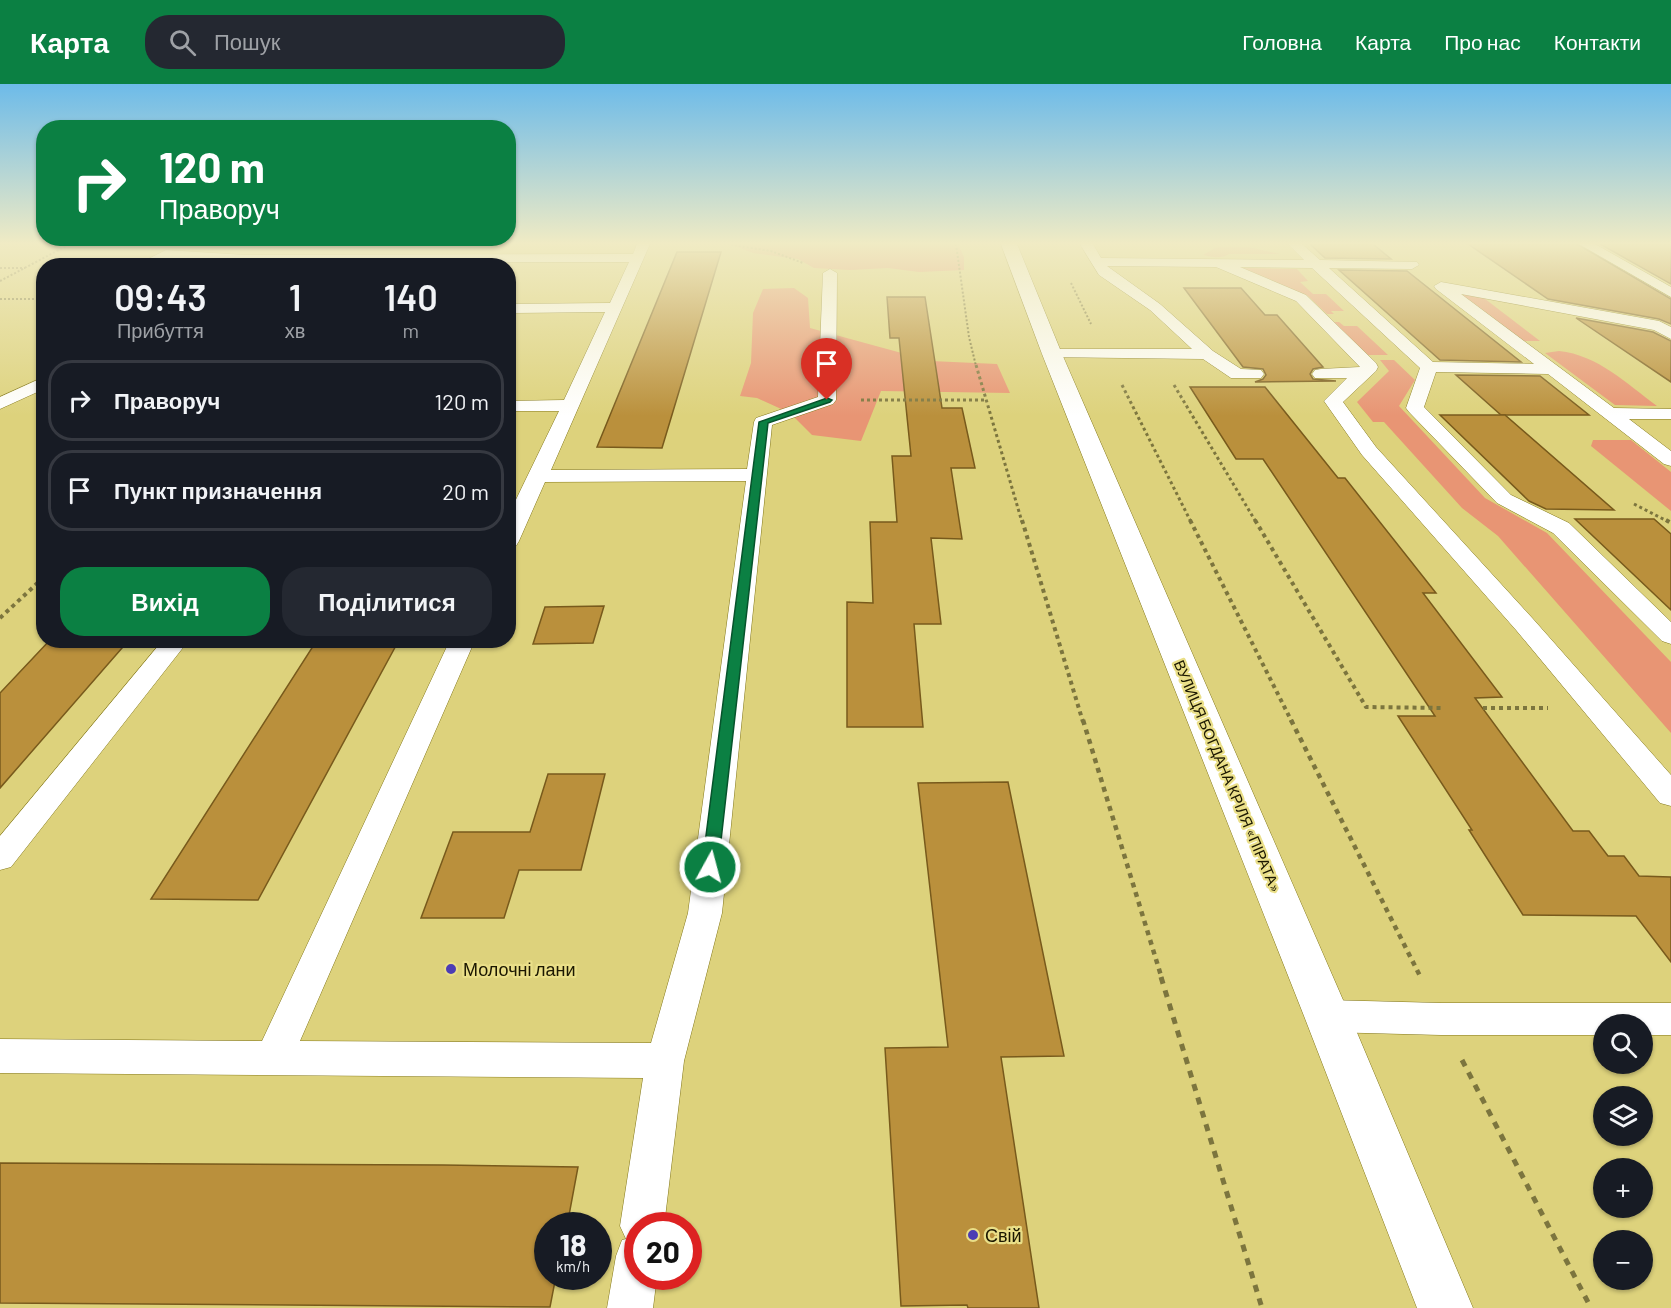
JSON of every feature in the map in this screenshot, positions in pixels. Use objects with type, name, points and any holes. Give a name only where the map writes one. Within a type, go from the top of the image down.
[{"type":"street","name":"ВУЛИЦЯ БОГДАНА КРІЛЯ «ПІРАТА»","points":[[1031,301],[1328,1016],[1445,1308]]},
{"type":"lane","points":[[516,524],[618,301]]},
{"type":"lane","points":[[644,1212],[664,1061],[705,913],[763,422],[827,400],[829,301]]},
{"type":"lane","points":[[1146,301],[1207,354],[1237,374],[1255,374]]},
{"type":"lane","points":[[1303,301],[1370,367],[1334,401],[1369,451],[1671,795]]},
{"type":"lane","points":[[1355,301],[1429,367],[1552,369]]},
{"type":"lane","points":[[1461,301],[1671,460]]},
{"type":"lane","points":[[1545,301],[1659,326],[1671,334]]},
{"type":"lane","points":[[516,308],[615,307]]},
{"type":"lane","points":[[1052,354],[1207,354]]},
{"type":"lane","points":[[1429,367],[1414,408],[1504,499],[1560,528],[1671,636]]},
{"type":"lane","points":[[1321,374],[1363,374]]},
{"type":"lane","points":[[4,401],[36,386]]},
{"type":"lane","points":[[4,401],[36,399]]},
{"type":"lane","points":[[516,406],[571,405]]},
{"type":"lane","points":[[1610,413],[1671,414]]},
{"type":"lane","points":[[538,476],[757,475]]},
{"type":"lane","points":[[0,858],[171,648]]},
{"type":"lane","points":[[273,1058],[460,648]]},
{"type":"lane","points":[[1328,1016],[1441,1019],[1671,1019]]},
{"type":"lane","points":[[0,1056],[664,1061]]},
{"type":"lane","points":[[630,1308],[633,1290]]},
{"type":"path","points":[[964,301],[969,337],[985,400],[1262,1308]]},
{"type":"path","points":[[1080,301],[1095,332]]},
{"type":"path","points":[[1156,354],[1366,707],[1443,708]]},
{"type":"path","points":[[1119,378],[1441,1019],[1591,1308]]},
{"type":"path","points":[[827,400],[985,400]]},
{"type":"path","points":[[1635,504],[1671,523]]},
{"type":"path","points":[[0,618],[36,584]]},
{"type":"path","points":[[1483,708],[1596,708]]},
{"type":"shaded area","points":[[758,301],[808,301],[810,328],[931,361],[997,364],[1010,393],[881,391],[861,441],[812,435],[790,413],[757,398],[740,396],[751,363],[753,313]]},
{"type":"shaded area","points":[[1313,301],[1334,301],[1344,311],[1331,311],[1334,314],[1327,314]]},
{"type":"shaded area","points":[[1468,301],[1488,301],[1540,341],[1518,341]]},
{"type":"shaded area","points":[[1333,322],[1339,322],[1344,326],[1357,326],[1388,355],[1368,355]]},
{"type":"shaded area","points":[[1559,351],[1587,358],[1599,364],[1657,406],[1615,405],[1545,353]]},
{"type":"shaded area","points":[[1380,360],[1394,360],[1415,380],[1399,406],[1485,498],[1547,533],[1671,662],[1671,733],[1498,536],[1462,508],[1384,422],[1373,422],[1357,402],[1389,371]]},
{"type":"shaded area","points":[[1593,440],[1631,440],[1671,472],[1671,511],[1591,446]]},
{"type":"building","points":[[657,301],[706,301],[662,448],[597,447]]},
{"type":"building","points":[[887,301],[926,301],[942,408],[962,408],[975,468],[951,468],[962,539],[931,538],[941,624],[914,624],[923,727],[847,727],[847,602],[873,603],[870,522],[897,522],[892,456],[911,456],[899,338],[890,338]]},
{"type":"building","points":[[1194,301],[1253,301],[1265,315],[1277,315],[1323,367],[1313,369],[1310,374],[1313,379],[1336,381],[1255,382],[1266,375],[1263,369],[1243,367]]},
{"type":"building","points":[[1374,301],[1445,301],[1521,362],[1440,360]]},
{"type":"building","points":[[1560,301],[1671,301],[1671,324],[1659,319]]},
{"type":"building","points":[[1576,318],[1653,332],[1671,341],[1671,382]]},
{"type":"building","points":[[1456,375],[1540,376],[1589,415],[1501,415]]},
{"type":"building","points":[[1190,387],[1265,387],[1338,478],[1345,478],[1436,593],[1423,593],[1502,697],[1475,698],[1573,831],[1589,831],[1608,856],[1624,856],[1639,876],[1671,877],[1671,962],[1636,916],[1523,915],[1469,830],[1472,830],[1398,716],[1435,716],[1263,459],[1236,459]]},
{"type":"building","points":[[1440,415],[1505,415],[1614,510],[1546,509],[1529,501]]},
{"type":"building","points":[[1575,519],[1654,519],[1671,534],[1671,610]]},
{"type":"building","points":[[604,606],[593,643],[533,644],[545,607]]},
{"type":"building","points":[[42,648],[122,648],[0,788],[0,693]]},
{"type":"building","points":[[312,648],[395,648],[258,900],[151,899]]},
{"type":"building","points":[[548,774],[605,774],[581,870],[519,870],[504,918],[421,918],[453,832],[530,832]]},
{"type":"building","points":[[1008,782],[1064,1056],[1001,1057],[1039,1308],[968,1308],[967,1305],[901,1306],[885,1048],[948,1047],[918,783]]},
{"type":"building","points":[[0,1163],[578,1167],[570,1212],[534,1212],[534,1290],[553,1290],[550,1307],[0,1303]]},
{"type":"place","name":"Молочні лани","points":[[451,969]]},
{"type":"place","name":"Свій","points":[[973,1235]]},
{"type":"route","points":[[710,867],[763,422],[827,400]]}]
